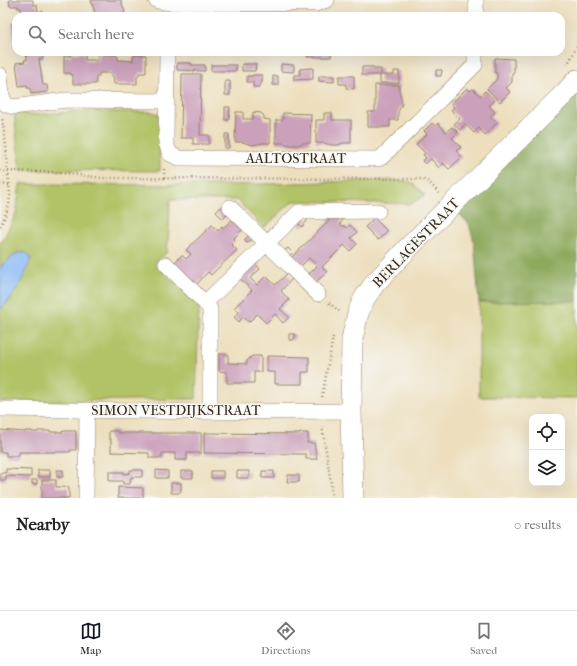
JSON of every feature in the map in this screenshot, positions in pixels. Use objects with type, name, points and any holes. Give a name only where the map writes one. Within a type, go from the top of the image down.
[{"type":"street","points":[[164,6],[316,4],[327,0]]},
{"type":"street","points":[[476,0],[476,12]]},
{"type":"street","name":"AALTOSTRAAT","points":[[167,56],[166,142],[170,154],[179,158],[378,159],[382,157],[475,66],[475,56]]},
{"type":"street","points":[[0,75],[2,95],[5,104],[13,107],[66,100],[167,101]]},
{"type":"street","name":"BERLAGESTRAAT","points":[[353,498],[351,411],[352,339],[358,313],[364,299],[375,283],[410,245],[577,80]]},
{"type":"street","points":[[230,207],[318,294]]},
{"type":"street","points":[[205,303],[298,212],[378,211]]},
{"type":"street","points":[[166,264],[210,309],[210,412]]},
{"type":"street","name":"SIMON VESTDIJKSTRAAT","points":[[0,409],[210,412],[351,411]]},
{"type":"street","points":[[86,498],[87,410]]},
{"type":"path","points":[[0,226],[9,205],[10,195],[9,171],[2,113],[5,104]]},
{"type":"path","points":[[0,171],[52,172],[102,178],[421,179],[429,182],[441,195]]},
{"type":"path","points":[[0,184],[10,185]]},
{"type":"green space","points":[[577,87],[577,301],[479,302],[474,241],[469,224],[456,211]]},
{"type":"green space","points":[[80,111],[152,112],[159,114],[160,171],[20,170],[14,112],[31,115]]},
{"type":"green space","points":[[394,180],[411,182],[425,195],[411,204],[293,201],[264,228],[237,200],[170,200],[167,252],[154,264],[199,305],[196,399],[0,402],[0,310],[11,299],[17,253],[0,267],[0,243],[16,214],[20,184],[227,185]]},
{"type":"green space","points":[[577,301],[577,398],[479,397],[479,302]]},
{"type":"water","points":[[26,252],[31,258],[25,273],[15,292],[0,310],[0,267],[17,253]]},
{"type":"building","points":[[9,0],[33,0],[33,5],[37,5],[38,12],[22,12],[21,8],[18,8],[18,6],[10,6]]},
{"type":"building","points":[[91,0],[121,0],[125,12],[95,12]]},
{"type":"building","points":[[26,56],[43,56],[43,59],[39,59],[43,85],[47,85],[48,92],[31,94],[30,88],[27,88],[27,85],[19,86],[16,63],[25,62],[24,60],[27,60]]},
{"type":"building","points":[[64,56],[85,56],[85,60],[98,60],[98,56],[117,56],[118,60],[133,61],[134,56],[146,56],[146,73],[139,73],[139,76],[137,76],[137,84],[114,84],[111,73],[99,73],[99,76],[96,76],[96,84],[73,84],[73,75],[71,75],[71,73],[64,73]]},
{"type":"building","points":[[307,56],[331,56],[331,57]]},
{"type":"building","points":[[495,58],[514,59],[514,73],[512,73],[512,82],[506,88],[510,92],[500,102],[487,89],[497,79],[497,73],[495,73]]},
{"type":"building","points":[[177,63],[205,65],[205,71],[177,70]]},
{"type":"building","points":[[242,64],[256,64],[255,71],[242,71]]},
{"type":"building","points":[[281,64],[294,65],[294,72],[281,71]]},
{"type":"building","points":[[211,65],[236,65],[236,71],[211,71]]},
{"type":"building","points":[[362,67],[374,67],[374,69],[381,69],[381,75],[394,75],[394,71],[399,71],[399,83],[380,83],[380,75],[362,75]]},
{"type":"building","points":[[313,68],[313,79],[294,80],[294,75],[300,75],[300,69]]},
{"type":"building","points":[[436,70],[442,70],[441,76],[436,76]]},
{"type":"building","points":[[182,74],[201,74],[200,135],[209,135],[209,144],[193,144],[193,138],[181,138]]},
{"type":"building","points":[[262,75],[262,82],[259,87],[253,87],[253,82],[247,82],[247,76]]},
{"type":"building","points":[[273,76],[278,76],[278,85],[273,85]]},
{"type":"building","points":[[319,76],[334,76],[334,82],[319,81]]},
{"type":"building","points":[[339,76],[354,76],[354,89],[346,88],[346,84],[339,84]]},
{"type":"building","points":[[225,81],[230,81],[230,95],[225,95]]},
{"type":"building","points":[[375,85],[399,85],[402,104],[398,112],[398,120],[390,120],[390,127],[368,127],[368,112],[375,112]]},
{"type":"building","points":[[467,88],[470,91],[473,89],[480,96],[485,91],[495,100],[489,106],[495,112],[490,117],[497,123],[485,135],[479,128],[474,133],[465,124],[460,130],[454,124],[460,119],[451,110],[454,107],[451,104]]},
{"type":"building","points":[[225,107],[230,107],[229,120],[225,120]]},
{"type":"building","points":[[236,112],[243,112],[243,119],[253,119],[253,112],[261,113],[264,116],[264,119],[270,120],[270,143],[253,145],[235,142]]},
{"type":"building","points":[[283,113],[311,114],[310,143],[291,145],[276,143],[276,120],[283,120]]},
{"type":"building","points":[[324,113],[332,113],[332,120],[351,120],[351,143],[332,145],[316,143],[316,120],[324,120]]},
{"type":"building","points":[[432,123],[435,126],[438,123],[446,132],[452,127],[458,132],[452,138],[461,147],[456,151],[462,157],[449,169],[443,163],[439,168],[431,159],[425,164],[422,161],[426,158],[423,155],[425,153],[416,144],[427,134],[424,131]]},
{"type":"building","points":[[225,134],[229,134],[229,148],[225,148]]},
{"type":"building","points":[[221,207],[228,214],[223,219],[216,212]]},
{"type":"building","points":[[329,216],[342,216],[342,221],[340,224],[347,228],[350,225],[357,232],[351,238],[357,244],[350,251],[344,245],[322,267],[327,272],[315,283],[308,275],[317,266],[309,258],[300,267],[291,258],[329,221]]},
{"type":"building","points":[[303,217],[307,217],[307,221],[302,227],[298,223]]},
{"type":"building","points":[[374,218],[387,231],[378,240],[365,227]]},
{"type":"building","points":[[232,220],[242,230],[234,238],[235,240],[231,244],[237,250],[211,275],[208,272],[195,286],[173,264],[182,255],[186,259],[191,254],[186,250],[212,225],[218,231],[222,226],[223,228]]},
{"type":"building","points":[[250,235],[252,239],[247,243],[244,240]]},
{"type":"building","points":[[288,248],[293,253],[289,256],[284,251]]},
{"type":"building","points":[[255,263],[260,269],[250,278],[257,285],[266,276],[275,285],[287,274],[292,279],[281,291],[289,300],[280,309],[289,317],[283,323],[275,314],[266,323],[257,314],[249,322],[243,317],[239,322],[234,317],[239,312],[234,308],[252,290],[240,279]]},
{"type":"building","points":[[289,334],[295,334],[293,340],[289,340]]},
{"type":"building","points":[[219,354],[228,354],[228,363],[247,364],[247,361],[252,356],[261,356],[261,372],[254,372],[254,383],[227,383],[227,372],[219,371]]},
{"type":"building","points":[[267,356],[309,357],[309,372],[302,372],[302,384],[275,384],[275,372],[267,372]]},
{"type":"building","points":[[0,430],[25,432],[76,431],[76,450],[70,450],[70,452],[19,452],[19,456],[6,456],[6,452],[0,452]]},
{"type":"building","points":[[109,431],[118,431],[118,433],[201,433],[201,453],[187,453],[187,460],[175,460],[175,453],[162,453],[162,458],[149,458],[149,453],[111,452],[111,439],[109,439]]},
{"type":"building","points":[[204,433],[308,433],[307,443],[314,443],[317,459],[306,459],[306,454],[204,453]]},
{"type":"building","points":[[6,469],[31,470],[31,477],[6,476],[6,480],[0,480],[0,473],[6,473]]},
{"type":"building","points":[[38,470],[50,470],[50,477],[38,477]]},
{"type":"building","points":[[57,470],[63,470],[63,477],[57,477]]},
{"type":"building","points":[[130,470],[142,470],[142,477],[131,477],[130,484],[123,484],[123,481],[109,481],[109,472],[124,472],[123,474],[130,473]]},
{"type":"building","points":[[156,470],[168,471],[168,478],[156,478]]},
{"type":"building","points":[[181,471],[193,471],[193,478],[181,478]]},
{"type":"building","points":[[211,471],[223,471],[223,478],[211,478]]},
{"type":"building","points":[[237,471],[249,471],[249,478],[237,478]]},
{"type":"building","points":[[262,471],[274,471],[274,478],[262,478]]},
{"type":"building","points":[[288,475],[299,475],[299,482],[287,482]]},
{"type":"building","points":[[32,480],[37,480],[37,484],[32,484]]},
{"type":"building","points":[[42,480],[56,480],[56,487],[69,487],[69,498],[42,498]]},
{"type":"building","points":[[171,483],[181,483],[181,491],[179,493],[171,493]]},
{"type":"building","points":[[118,487],[143,488],[143,498],[118,498]]}]
